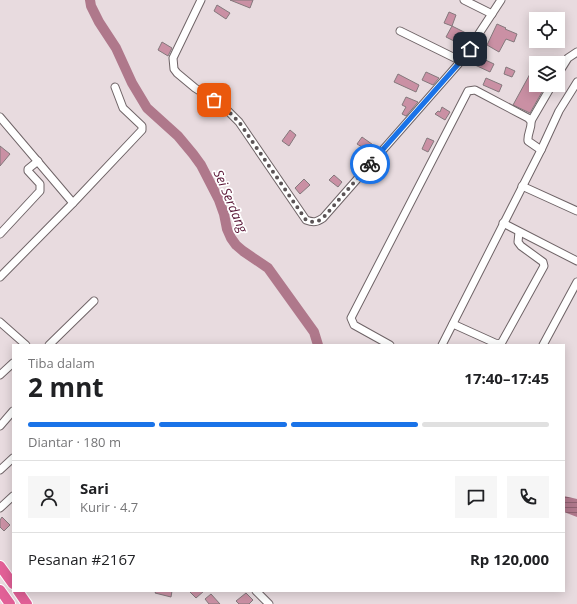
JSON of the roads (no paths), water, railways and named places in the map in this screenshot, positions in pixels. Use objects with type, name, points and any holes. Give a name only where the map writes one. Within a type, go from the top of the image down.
[{"type":"highway","points":[[0,566],[12,583]]},
{"type":"highway","points":[[0,590],[10,604]]},
{"type":"highway","points":[[19,592],[27,604]]},
{"type":"street","points":[[201,0],[173,58],[174,69],[195,88],[223,106],[239,122],[306,220],[312,223],[323,218],[461,61],[501,0]]},
{"type":"street","points":[[464,0],[492,14]]},
{"type":"street","points":[[400,31],[461,61]]},
{"type":"street","points":[[565,63],[568,58],[577,52]]},
{"type":"street","points":[[445,344],[453,324],[541,150],[559,111],[577,82]]},
{"type":"street","points":[[0,277],[142,130],[142,126],[121,104],[115,87]]},
{"type":"street","points":[[388,344],[354,326],[351,318],[468,91],[475,90],[531,121]]},
{"type":"street","points":[[541,150],[528,141],[527,136],[532,125],[531,121],[548,92]]},
{"type":"street","points":[[0,118],[73,203]]},
{"type":"street","points":[[0,234],[40,191],[40,184],[28,169],[37,161]]},
{"type":"street","points":[[522,186],[577,211]]},
{"type":"street","points":[[503,223],[577,261]]},
{"type":"street","points":[[453,324],[495,343],[499,344],[502,342],[544,266],[543,262],[521,246],[518,242],[519,232]]},
{"type":"street","points":[[545,344],[577,282]]},
{"type":"street","points":[[50,344],[94,301]]},
{"type":"street","points":[[0,322],[25,344]]},
{"type":"street","points":[[0,375],[12,364]]},
{"type":"street","points":[[0,426],[12,412]]},
{"type":"street","points":[[0,470],[12,459]]},
{"type":"street","points":[[0,508],[12,497]]},
{"type":"street","points":[[257,592],[269,604]]},
{"type":"waterway","name":"Sei Serdang","points":[[90,0],[91,6],[99,22],[116,48],[132,83],[147,108],[178,136],[201,165],[219,200],[231,238],[243,251],[268,268],[314,332],[318,344]]}]
